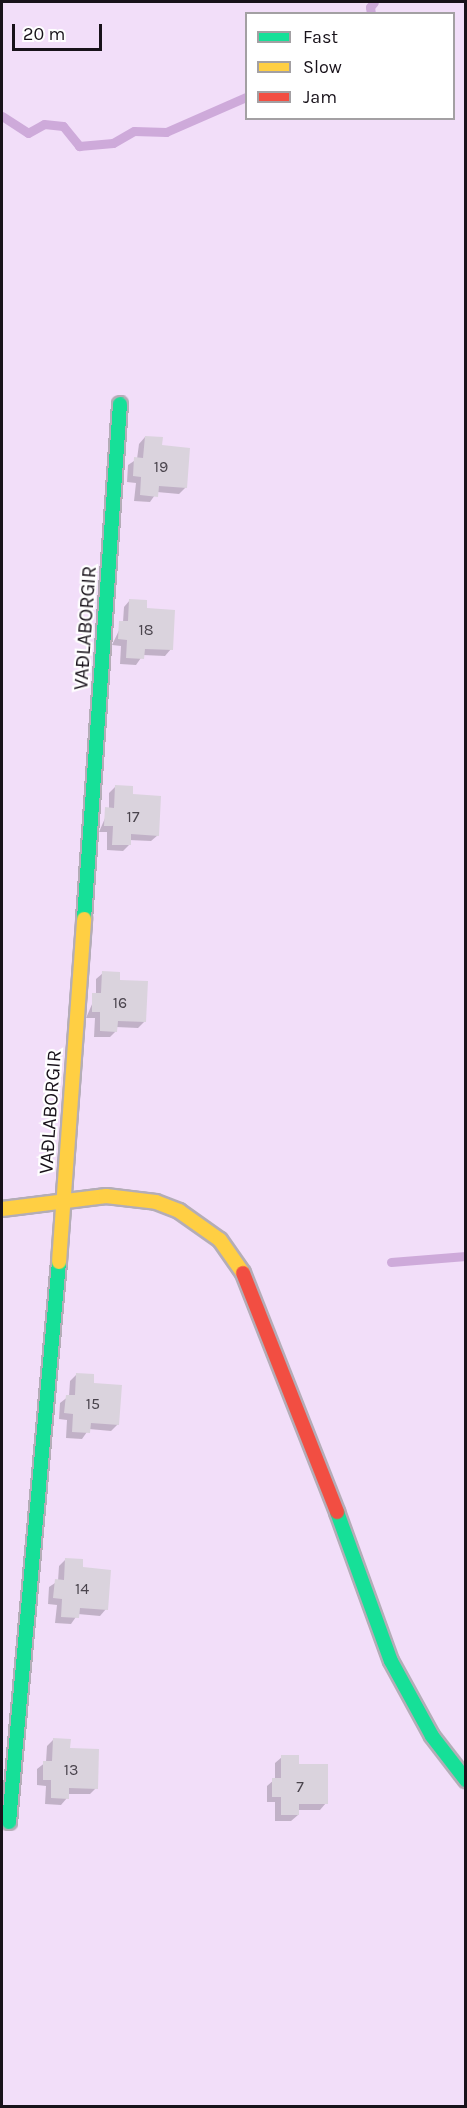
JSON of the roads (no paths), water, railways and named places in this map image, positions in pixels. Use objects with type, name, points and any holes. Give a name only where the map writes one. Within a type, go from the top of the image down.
[{"type":"street","name":"VAÐLABORGIR","points":[[9,1822],[64,1201],[120,404]]},
{"type":"street","points":[[2,1209],[106,1196],[156,1202],[179,1211],[220,1240],[236,1260],[248,1281],[364,1581],[391,1662],[432,1736],[465,1780]]},
{"type":"waterway","points":[[371,12],[370,7],[374,2]]},
{"type":"waterway","points":[[2,116],[28,133],[44,124],[63,126],[79,146],[113,143],[134,131],[166,132],[245,97]]},
{"type":"waterway","points":[[391,1262],[466,1256]]}]
